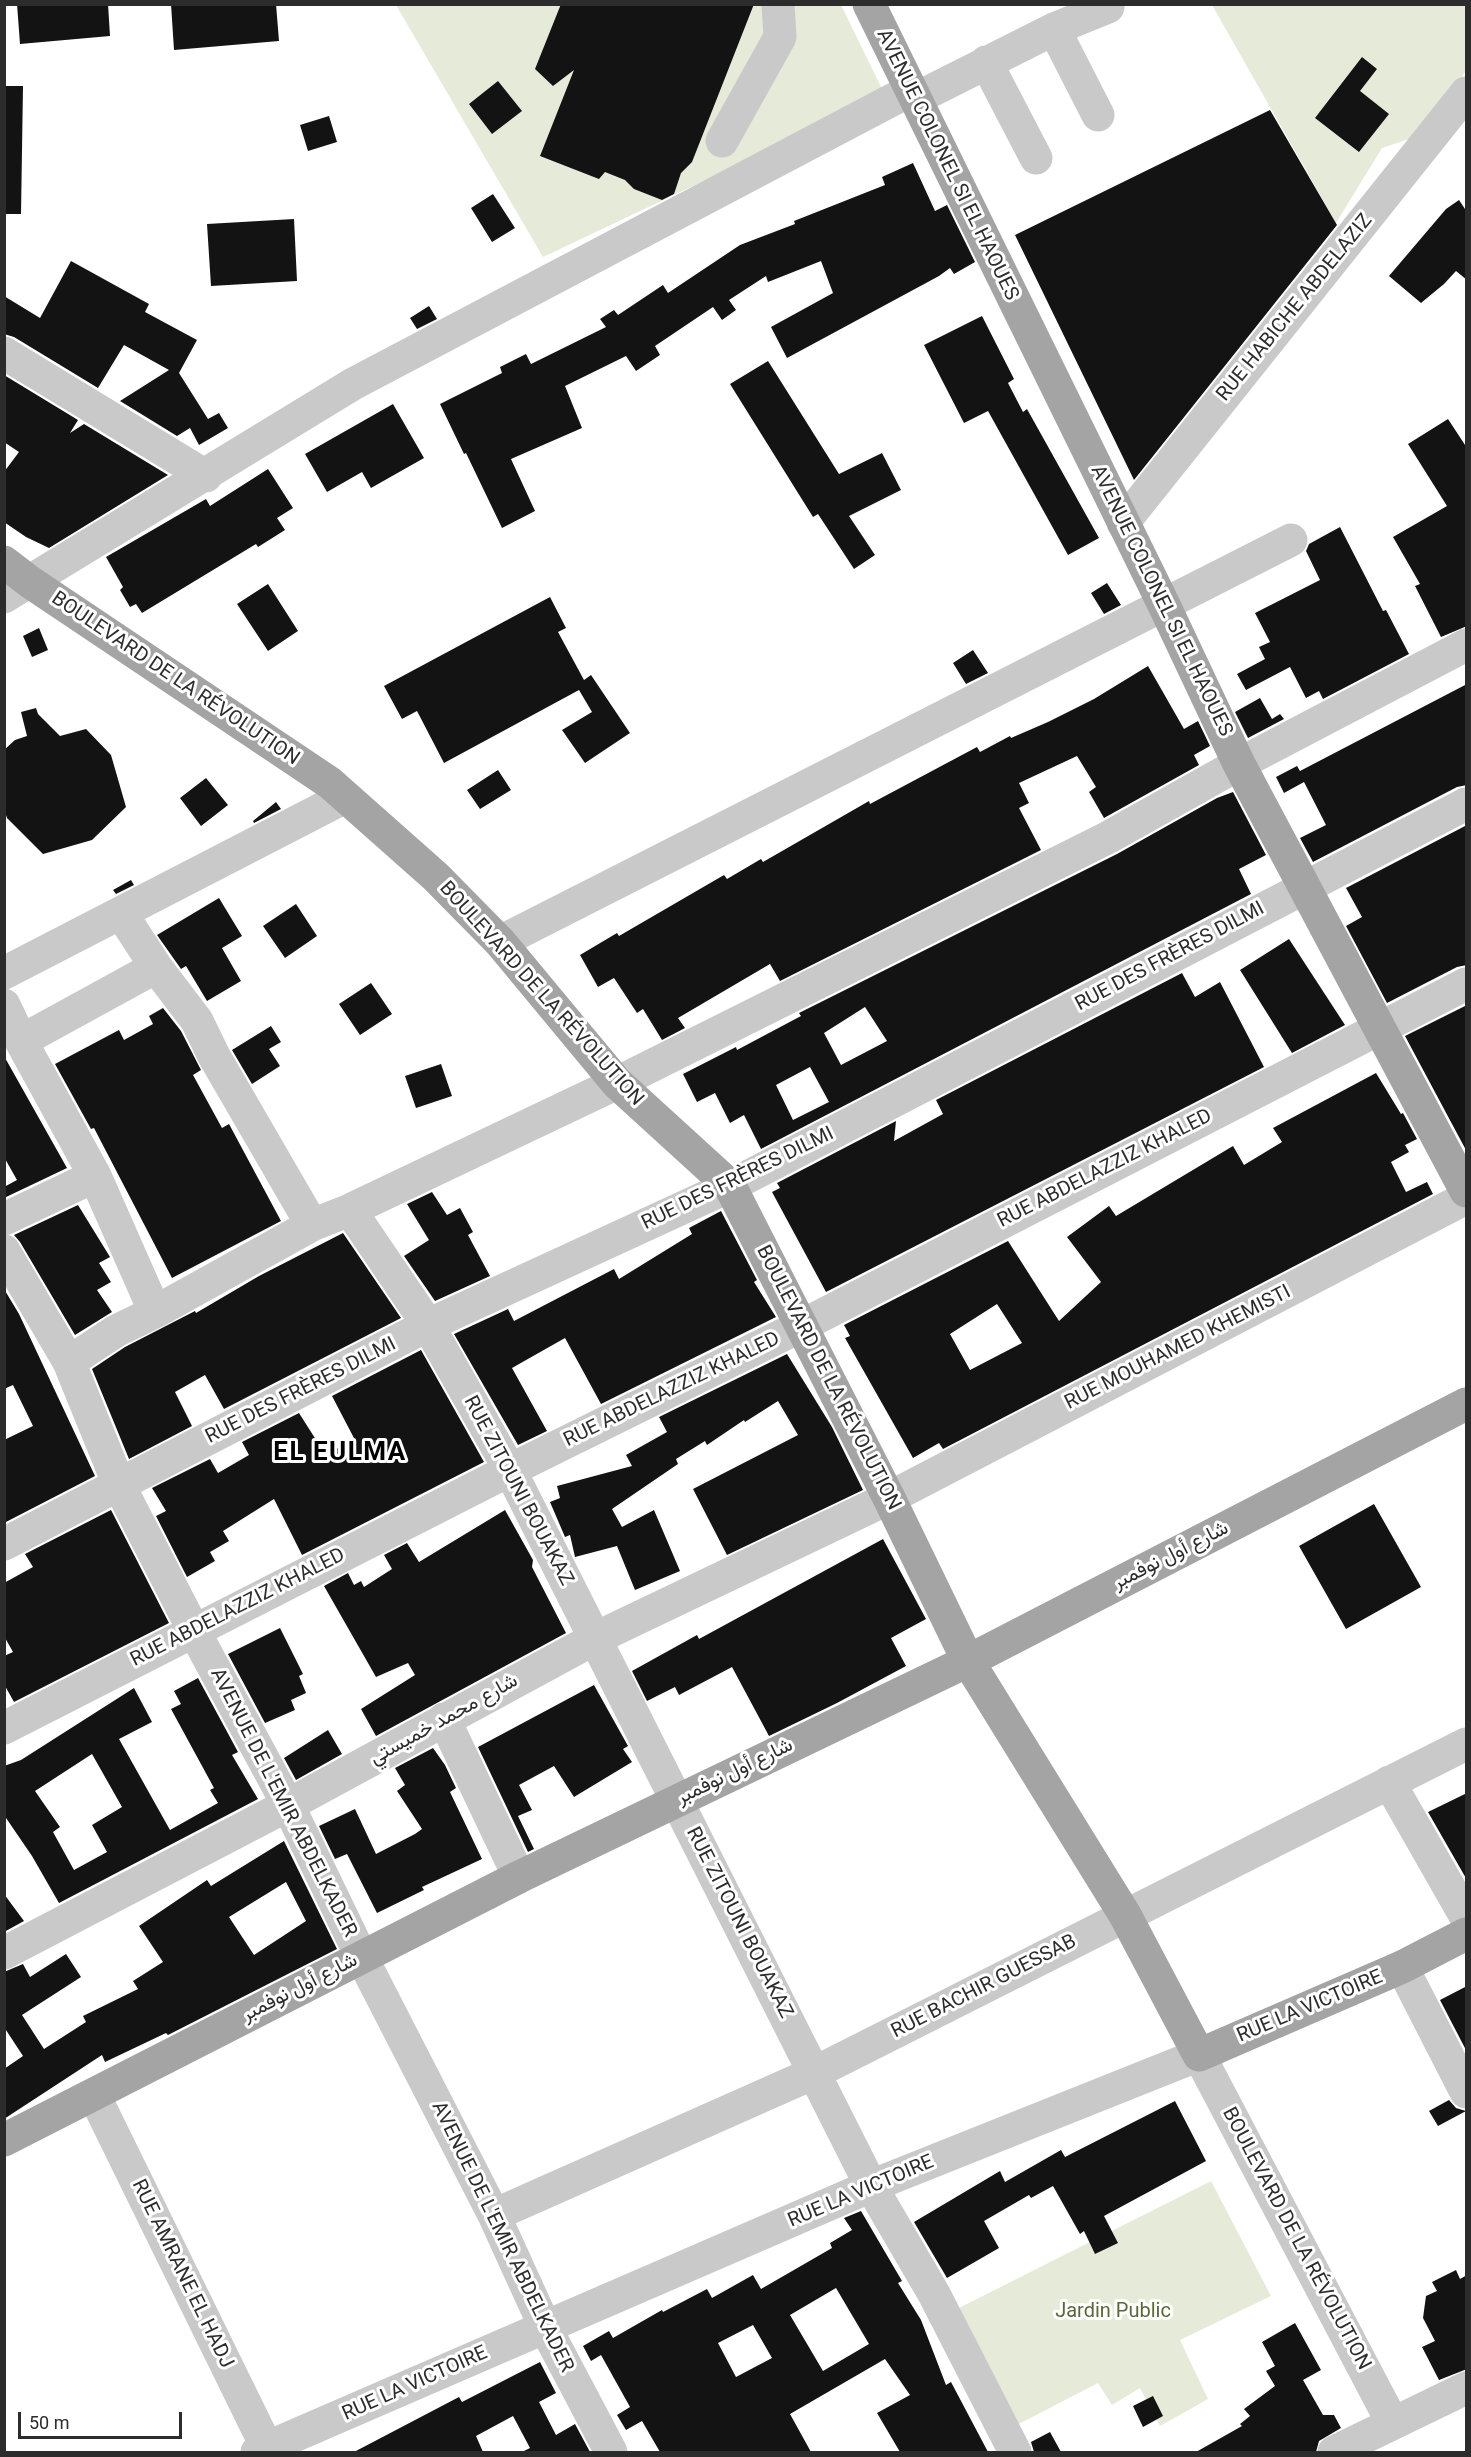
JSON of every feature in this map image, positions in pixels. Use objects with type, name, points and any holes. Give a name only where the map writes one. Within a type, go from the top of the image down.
[{"type":"main road","name":"AVENUE COLONEL SI EL HAOUES","points":[[868,4],[1124,523],[1239,764],[1467,1191]]},
{"type":"main road","name":"BOULEVARD DE LA RÉVOLUTION","points":[[4,562],[17,590],[330,783],[435,877],[500,942],[617,1083],[730,1186],[803,1325],[968,1661],[1125,1915],[1199,2055]]},
{"type":"main road","name":"شارع أول نوفمبر","points":[[4,2140],[519,1877],[968,1661],[1467,1404]]},
{"type":"main road","name":"RUE LA VICTOIRE","points":[[1199,2055],[1402,1967],[1467,1934]]},
{"type":"street","points":[[722,141],[780,38],[778,4]]},
{"type":"street","points":[[17,590],[353,384],[913,95],[1054,29],[1108,7]]},
{"type":"street","points":[[1054,29],[1098,115]]},
{"type":"street","points":[[986,62],[1036,158]]},
{"type":"street","name":"RUE HABICHE ABDELAZIZ","points":[[1124,523],[1467,93]]},
{"type":"street","points":[[4,353],[206,476]]},
{"type":"street","points":[[500,942],[1291,540]]},
{"type":"street","points":[[69,1362],[117,1330],[155,1312],[312,1225],[617,1083],[1108,837],[1239,764],[1467,645]]},
{"type":"street","points":[[4,973],[345,797]]},
{"type":"street","name":"RUE DES FRÈRES DILMI","points":[[4,1544],[428,1324],[730,1186],[1304,886],[1467,804]]},
{"type":"street","points":[[121,913],[156,967],[196,1021],[312,1225]]},
{"type":"street","points":[[155,1312],[95,1176],[12,1029],[156,967]]},
{"type":"street","name":"RUE ABDELAZZIZ KHALED","points":[[4,1728],[510,1470],[803,1325],[1467,984]]},
{"type":"street","points":[[4,1219],[95,1176]]},
{"type":"street","name":"RUE MOUHAMED KHEMISTI","points":[[889,1498],[1467,1198]]},
{"type":"street","name":"RUE ZITOUNI BOUAKAZ","points":[[350,1209],[428,1324],[510,1470],[871,2186],[934,2294],[1015,2452]]},
{"type":"street","name":"AVENUE DE L'EMIR ABDELKADER","points":[[4,1251],[69,1362],[119,1485],[194,1631],[288,1805],[361,1956],[494,2215],[545,2327],[611,2452]]},
{"type":"street","name":"شارع محمد خميستي","points":[[4,1953],[288,1805],[594,1639],[889,1498]]},
{"type":"street","points":[[444,1719],[519,1877]]},
{"type":"street","name":"RUE BACHIR GUESSAB","points":[[494,2215],[814,2073],[1467,1744]]},
{"type":"street","points":[[1389,1782],[1467,1917]]},
{"type":"street","points":[[1402,1967],[1467,2092]]},
{"type":"street","name":"RUE LA VICTOIRE","points":[[264,2451],[871,2186],[1199,2055]]},
{"type":"street","name":"BOULEVARD DE LA RÉVOLUTION","points":[[1199,2055],[1392,2422]]},
{"type":"street","name":"RUE AMRANE EL HADJ","points":[[94,2095],[264,2451]]},
{"type":"street","points":[[1334,2452],[1392,2422],[1467,2388]]},
{"type":"green space","points":[[396,5],[841,5],[885,95],[543,257]]},
{"type":"green space","points":[[1212,5],[1466,5],[1466,71],[1421,135],[1382,148],[1336,223]]},
{"type":"green space","name":"Jardin Public","points":[[1211,2181],[1271,2296],[1180,2340],[1208,2399],[1160,2426],[1140,2388],[1112,2405],[1098,2383],[1009,2429],[949,2313]]},
{"type":"building","points":[[17,4],[108,4],[110,36],[20,44]]},
{"type":"building","points":[[171,4],[276,4],[279,41],[174,50]]},
{"type":"building","points":[[561,4],[754,4],[692,162],[681,173],[674,194],[662,200],[634,189],[625,180],[605,172],[599,179],[540,156],[574,70],[553,86],[535,69]]},
{"type":"building","points":[[1362,57],[1377,69],[1360,91],[1389,114],[1359,152],[1315,118]]},
{"type":"building","points":[[498,81],[522,111],[492,134],[469,104]]},
{"type":"building","points":[[4,86],[23,86],[21,214],[4,214]]},
{"type":"building","points":[[1270,110],[1337,225],[1134,480],[1015,235]]},
{"type":"building","points":[[329,116],[337,142],[308,151],[300,125]]},
{"type":"building","points":[[913,163],[935,211],[947,205],[975,262],[954,274],[950,268],[787,358],[771,327],[833,293],[821,261],[768,282],[766,276],[729,300],[736,310],[722,320],[713,307],[655,346],[660,355],[636,371],[626,356],[565,386],[582,428],[511,459],[535,511],[502,528],[440,404],[502,373],[500,367],[526,354],[531,364],[606,327],[600,319],[614,310],[618,315],[663,285],[668,293],[740,245],[885,185],[882,177]]},
{"type":"building","points":[[493,194],[515,228],[492,242],[471,208]]},
{"type":"building","points":[[1459,200],[1467,212],[1467,280],[1456,271],[1421,303],[1389,276],[1446,209]]},
{"type":"building","points":[[294,219],[297,281],[211,286],[207,224]]},
{"type":"building","points":[[71,261],[149,304],[145,312],[197,340],[179,373],[208,419],[219,413],[228,428],[199,445],[190,428],[177,436],[120,401],[169,370],[124,345],[98,388],[14,337],[4,334],[4,296],[40,318]]},
{"type":"building","points":[[429,306],[437,319],[417,329],[410,318]]},
{"type":"building","points":[[982,316],[1014,379],[1008,383],[1023,412],[1027,409],[1099,538],[1068,555],[988,411],[964,423],[924,345]]},
{"type":"building","points":[[768,361],[839,474],[882,453],[901,490],[849,516],[875,555],[854,569],[818,514],[813,517],[730,384]]},
{"type":"building","points":[[4,375],[78,420],[70,433],[84,424],[168,475],[49,548],[26,537],[4,522],[4,472],[19,452],[4,442]]},
{"type":"building","points":[[393,404],[424,458],[371,488],[362,472],[327,492],[305,454]]},
{"type":"building","points":[[1448,419],[1467,448],[1467,626],[1441,637],[1415,586],[1420,584],[1393,537],[1447,506],[1408,444]]},
{"type":"building","points":[[268,469],[293,508],[277,518],[285,530],[258,547],[256,544],[142,613],[136,604],[130,607],[120,590],[123,587],[106,557],[206,499],[210,506]]},
{"type":"building","points":[[1340,527],[1383,611],[1386,610],[1409,654],[1323,699],[1319,691],[1306,698],[1290,667],[1246,690],[1237,674],[1265,659],[1259,647],[1270,642],[1255,613],[1320,580],[1306,551],[1309,544]]},
{"type":"building","points":[[1107,583],[1121,605],[1104,614],[1091,593]]},
{"type":"building","points":[[268,584],[298,631],[268,651],[237,604]]},
{"type":"building","points":[[550,597],[566,628],[558,632],[584,680],[591,675],[630,733],[585,763],[562,730],[592,712],[579,690],[444,763],[417,711],[402,719],[384,686]]},
{"type":"building","points":[[39,628],[48,650],[32,657],[23,636]]},
{"type":"building","points":[[973,650],[988,673],[966,684],[953,663]]},
{"type":"building","points":[[1148,666],[1184,729],[1198,721],[1210,746],[1194,755],[1199,765],[1104,818],[1089,792],[1096,787],[1077,756],[1019,783],[1029,803],[1019,808],[1041,850],[780,981],[770,964],[678,1018],[685,1028],[662,1040],[643,1009],[637,1013],[614,978],[598,987],[580,955],[617,933],[619,936],[724,875],[727,879],[761,859],[763,862],[869,801],[870,804],[977,747],[980,752],[1010,736],[1011,738],[1048,722],[1094,699]]},
{"type":"building","points":[[1467,684],[1467,785],[1457,787],[1313,862],[1300,838],[1326,825],[1304,782],[1284,793],[1276,777],[1297,766],[1300,771]]},
{"type":"building","points":[[1260,698],[1272,719],[1280,714],[1284,719],[1248,738],[1235,712]]},
{"type":"building","points":[[36,708],[38,714],[60,736],[86,729],[111,755],[126,807],[92,840],[43,854],[7,818],[4,809],[4,750],[15,740],[27,736],[21,712]]},
{"type":"building","points":[[498,770],[511,790],[480,809],[467,790]]},
{"type":"building","points":[[206,778],[228,805],[201,826],[180,798]]},
{"type":"building","points":[[1233,792],[1266,855],[1239,869],[1251,894],[761,1149],[744,1115],[730,1123],[715,1093],[697,1102],[683,1074],[736,1047],[737,1050],[801,1016],[799,1013],[1117,854],[1217,798]],"holes":[[[865,1007],[887,1041],[841,1065],[824,1033]],[[810,1067],[829,1102],[793,1120],[776,1085]]]},
{"type":"building","points":[[276,802],[281,809],[254,823],[253,821]]},
{"type":"building","points":[[1467,825],[1467,965],[1457,967],[1387,1003],[1346,926],[1362,917],[1346,888]]},
{"type":"building","points":[[131,880],[134,885],[116,894],[113,890]]},
{"type":"building","points":[[219,898],[242,936],[222,948],[241,981],[207,1001],[186,966],[181,969],[157,935]]},
{"type":"building","points":[[296,904],[317,936],[285,958],[263,926]]},
{"type":"building","points":[[1289,939],[1345,1025],[1292,1053],[1240,970]]},
{"type":"building","points":[[1182,973],[1195,997],[1220,982],[1264,1067],[826,1292],[772,1192],[780,1188],[777,1183],[896,1121],[894,1141],[943,1114],[936,1100]]},
{"type":"building","points":[[371,983],[392,1014],[360,1035],[339,1004]]},
{"type":"building","points":[[1467,1005],[1467,1152],[1405,1036]]},
{"type":"building","points":[[163,1008],[181,1031],[201,1070],[193,1075],[222,1128],[229,1124],[281,1221],[172,1278],[94,1128],[91,1129],[55,1064],[119,1030],[124,1040],[153,1024],[149,1016]]},
{"type":"building","points":[[271,1026],[281,1042],[269,1049],[280,1066],[252,1084],[232,1050]]},
{"type":"building","points":[[4,1056],[67,1168],[4,1198],[4,1187],[17,1180],[4,1157]]},
{"type":"building","points":[[441,1064],[452,1096],[416,1108],[405,1076]]},
{"type":"building","points":[[1376,1073],[1401,1114],[1403,1113],[1417,1139],[1405,1145],[1409,1152],[1391,1162],[1406,1192],[1427,1182],[1433,1194],[943,1449],[939,1443],[913,1458],[845,1338],[850,1336],[844,1325],[1008,1241],[1059,1321],[1101,1282],[1067,1237],[1109,1206],[1116,1216],[1233,1146],[1244,1165],[1282,1142],[1273,1128]],"holes":[[[997,1304],[1022,1343],[970,1370],[950,1334]]]},
{"type":"building","points":[[432,1192],[447,1215],[460,1208],[473,1232],[468,1235],[490,1276],[435,1301],[404,1256],[429,1240],[407,1204]]},
{"type":"building","points":[[78,1205],[110,1257],[99,1263],[111,1282],[97,1290],[112,1312],[75,1335],[14,1235]]},
{"type":"building","points":[[721,1211],[757,1280],[754,1282],[776,1317],[601,1404],[565,1338],[512,1368],[547,1431],[518,1445],[454,1334],[508,1309],[514,1321],[614,1269],[619,1279],[692,1234],[689,1228]]},
{"type":"building","points":[[343,1233],[401,1318],[224,1409],[205,1375],[175,1392],[192,1426],[129,1459],[92,1369],[125,1347],[195,1311],[196,1313],[259,1276]]},
{"type":"building","points":[[4,1289],[19,1314],[95,1476],[4,1523],[4,1440],[33,1426],[13,1385],[4,1389]]},
{"type":"building","points":[[421,1350],[484,1462],[302,1555],[274,1499],[223,1531],[229,1541],[210,1552],[215,1561],[187,1577],[156,1516],[166,1511],[152,1488],[210,1459],[218,1473],[249,1455],[242,1442],[299,1413],[325,1454],[355,1440],[332,1396]]},
{"type":"building","points":[[787,1354],[832,1427],[863,1490],[727,1555],[693,1489],[798,1435],[778,1401],[707,1445],[705,1441],[676,1459],[678,1464],[612,1509],[622,1527],[654,1510],[680,1571],[635,1590],[617,1546],[575,1557],[570,1535],[565,1537],[550,1502],[560,1498],[557,1486],[632,1466],[626,1455],[667,1432],[659,1417]]},
{"type":"building","points":[[1374,1504],[1421,1587],[1346,1629],[1299,1546]]},
{"type":"building","points":[[111,1510],[169,1623],[14,1702],[4,1684],[4,1656],[13,1652],[4,1636],[4,1583],[33,1567],[25,1554]]},
{"type":"building","points":[[505,1510],[533,1560],[532,1567],[566,1633],[376,1736],[361,1709],[415,1675],[408,1663],[376,1677],[324,1586],[348,1573],[354,1585],[361,1581],[364,1587],[392,1569],[384,1555],[407,1543],[419,1562]]},
{"type":"building","points":[[883,1539],[926,1619],[891,1638],[906,1666],[769,1736],[732,1667],[679,1695],[675,1687],[647,1701],[632,1671],[697,1635],[699,1639]]},
{"type":"building","points":[[280,1628],[303,1674],[299,1676],[306,1693],[291,1700],[295,1710],[265,1723],[228,1654]]},
{"type":"building","points":[[198,1678],[238,1752],[232,1755],[258,1799],[59,1903],[32,1856],[4,1815],[4,1766],[21,1760],[134,1688],[152,1722],[119,1739],[170,1830],[218,1803],[210,1790],[214,1788],[171,1709],[181,1704],[174,1691]],"holes":[[[92,1754],[122,1807],[92,1825],[107,1852],[74,1870],[53,1832],[60,1827],[35,1791]]]},
{"type":"building","points":[[594,1685],[628,1746],[623,1749],[632,1762],[574,1797],[554,1766],[519,1785],[532,1810],[518,1816],[534,1849],[528,1852],[478,1747]]},
{"type":"building","points":[[328,1730],[342,1754],[296,1780],[284,1758]]},
{"type":"building","points":[[433,1748],[445,1765],[456,1788],[450,1792],[482,1859],[422,1887],[424,1890],[377,1913],[347,1854],[335,1859],[319,1826],[355,1809],[376,1854],[415,1834],[422,1829],[397,1791],[405,1785],[395,1768]]},
{"type":"building","points":[[1467,1793],[1467,1880],[1428,1812]]},
{"type":"building","points":[[284,1841],[337,1949],[168,2035],[166,2033],[105,2062],[102,2055],[4,2119],[4,2069],[23,2056],[4,2027],[4,1972],[23,1964],[30,1977],[66,1954],[81,1977],[22,2015],[44,2049],[86,2022],[83,2016],[138,1989],[133,1981],[163,1962],[139,1926],[207,1880],[211,1886]],"holes":[[[286,1882],[306,1921],[254,1955],[229,1917]]]},
{"type":"building","points":[[4,1894],[24,1921],[4,1932]]},
{"type":"building","points":[[1467,1986],[1467,2052],[1440,2000]]},
{"type":"building","points":[[1449,2100],[1456,2108],[1466,2111],[1438,2126],[1429,2111]]},
{"type":"building","points":[[1175,2101],[1206,2161],[1104,2216],[1118,2243],[1095,2254],[1084,2231],[1080,2234],[1053,2186],[1031,2198],[1029,2195],[984,2221],[999,2248],[947,2278],[914,2222],[1000,2171],[1005,2182],[1061,2150],[1065,2157]]},
{"type":"building","points":[[861,2211],[902,2281],[898,2283],[921,2320],[946,2385],[951,2382],[988,2452],[900,2452],[877,2413],[910,2395],[885,2359],[790,2414],[811,2452],[660,2452],[642,2421],[626,2430],[617,2415],[630,2407],[601,2355],[591,2361],[583,2346],[609,2331],[613,2338],[662,2310],[663,2312],[707,2289],[712,2298],[753,2275],[761,2289],[832,2248],[830,2243],[852,2230],[844,2218]],"holes":[[[836,2288],[869,2344],[823,2371],[790,2315]],[[753,2325],[772,2358],[736,2377],[718,2343]]]},
{"type":"building","points":[[1456,2270],[1460,2279],[1467,2275],[1467,2369],[1439,2380],[1422,2347],[1435,2341],[1423,2318],[1426,2296],[1437,2291],[1432,2282]]},
{"type":"building","points":[[1295,2323],[1321,2370],[1303,2380],[1323,2415],[1334,2415],[1341,2428],[1319,2441],[1316,2452],[1196,2452],[1242,2426],[1240,2424],[1250,2416],[1244,2409],[1275,2386],[1266,2371],[1275,2366],[1262,2342]]},
{"type":"building","points":[[540,2362],[556,2393],[539,2402],[556,2435],[575,2424],[590,2452],[522,2452],[530,2448],[513,2416],[476,2436],[483,2452],[354,2452],[459,2397],[462,2402]]},
{"type":"building","points":[[1153,2396],[1163,2416],[1143,2427],[1133,2406]]},
{"type":"building","points":[[1050,2432],[1061,2452],[1034,2452],[1031,2442]]},
{"type":"district","name":"EL EULMA","points":[[340,1453]]}]
